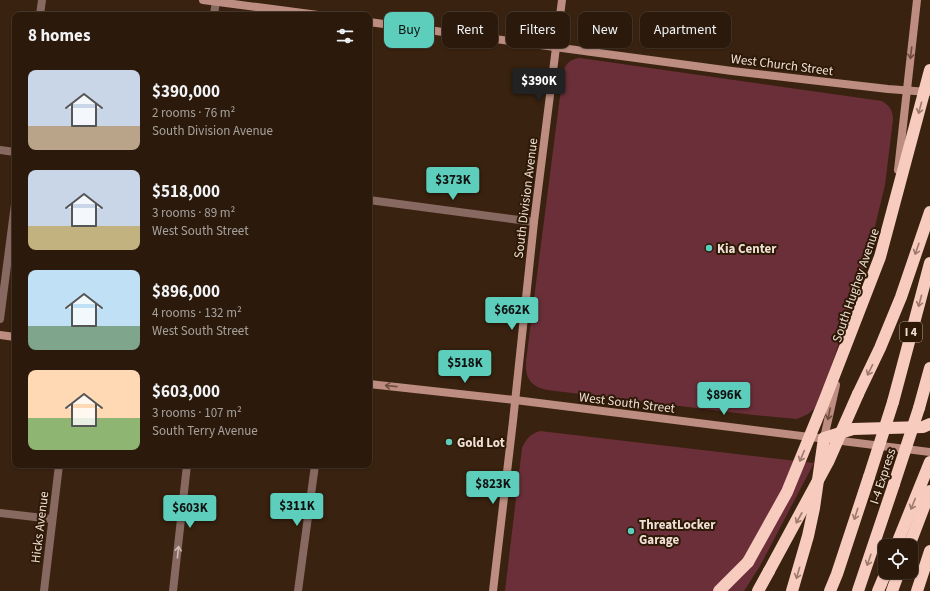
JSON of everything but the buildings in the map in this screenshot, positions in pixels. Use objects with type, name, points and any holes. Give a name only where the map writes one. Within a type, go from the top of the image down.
[{"type":"highway","points":[[732,591],[787,492],[880,257],[930,70]]},
{"type":"highway","points":[[758,591],[828,462],[886,334],[930,212]]},
{"type":"highway","name":"I 4","points":[[830,591],[837,574],[893,402],[930,263]]},
{"type":"highway","name":"I-4 Express","points":[[858,591],[894,484],[930,368]]},
{"type":"highway","points":[[792,591],[808,536],[814,508],[824,438],[853,429],[923,427],[930,424]]},
{"type":"highway","points":[[899,539],[930,462]]},
{"type":"highway","points":[[912,539],[930,491]]},
{"type":"highway","points":[[917,591],[930,550]]},
{"type":"highway","points":[[719,591],[748,562]]},
{"type":"highway","points":[[878,591],[883,579]]},
{"type":"highway","points":[[892,591],[896,579]]},
{"type":"street","points":[[40,12],[42,0]]},
{"type":"street","points":[[202,0],[296,12]]},
{"type":"street","name":"South Division Avenue","points":[[561,12],[562,0]]},
{"type":"street","name":"South Hughey Avenue","points":[[824,438],[830,406],[840,368],[876,270],[887,230],[899,168],[917,0]]},
{"type":"street","points":[[214,12],[216,1]]},
{"type":"street","name":"West Church Street","points":[[372,22],[506,39]]},
{"type":"street","name":"South Division Avenue","points":[[493,591],[534,222],[557,48]]},
{"type":"street","name":"West Church Street","points":[[570,48],[732,71],[930,92]]},
{"type":"street","points":[[0,150],[12,152]]},
{"type":"street","points":[[372,200],[534,222]]},
{"type":"street","points":[[0,319],[12,227]]},
{"type":"street","points":[[0,335],[12,337]]},
{"type":"street","name":"West South Street","points":[[372,384],[515,400],[930,452]]},
{"type":"street","name":"Hicks Avenue","points":[[44,591],[59,468]]},
{"type":"street","points":[[173,591],[187,468]]},
{"type":"street","points":[[298,591],[315,468]]},
{"type":"street","points":[[0,513],[52,519]]},
{"type":"shaded area","points":[[580,58],[882,101],[890,109],[893,120],[885,185],[868,255],[821,397],[814,409],[808,414],[797,419],[547,390],[533,384],[528,377],[526,372],[526,361],[563,73],[568,62]]},
{"type":"shaded area","name":"ThreatLocker Garage","points":[[540,431],[814,463],[760,566],[744,591],[505,591],[522,448],[529,437]]},
{"type":"place","name":"Kia Center","points":[[709,248]]},
{"type":"place","name":"Gold Lot","points":[[449,442]]},
{"type":"place","name":"ThreatLocker Garage","points":[[631,531]]}]
